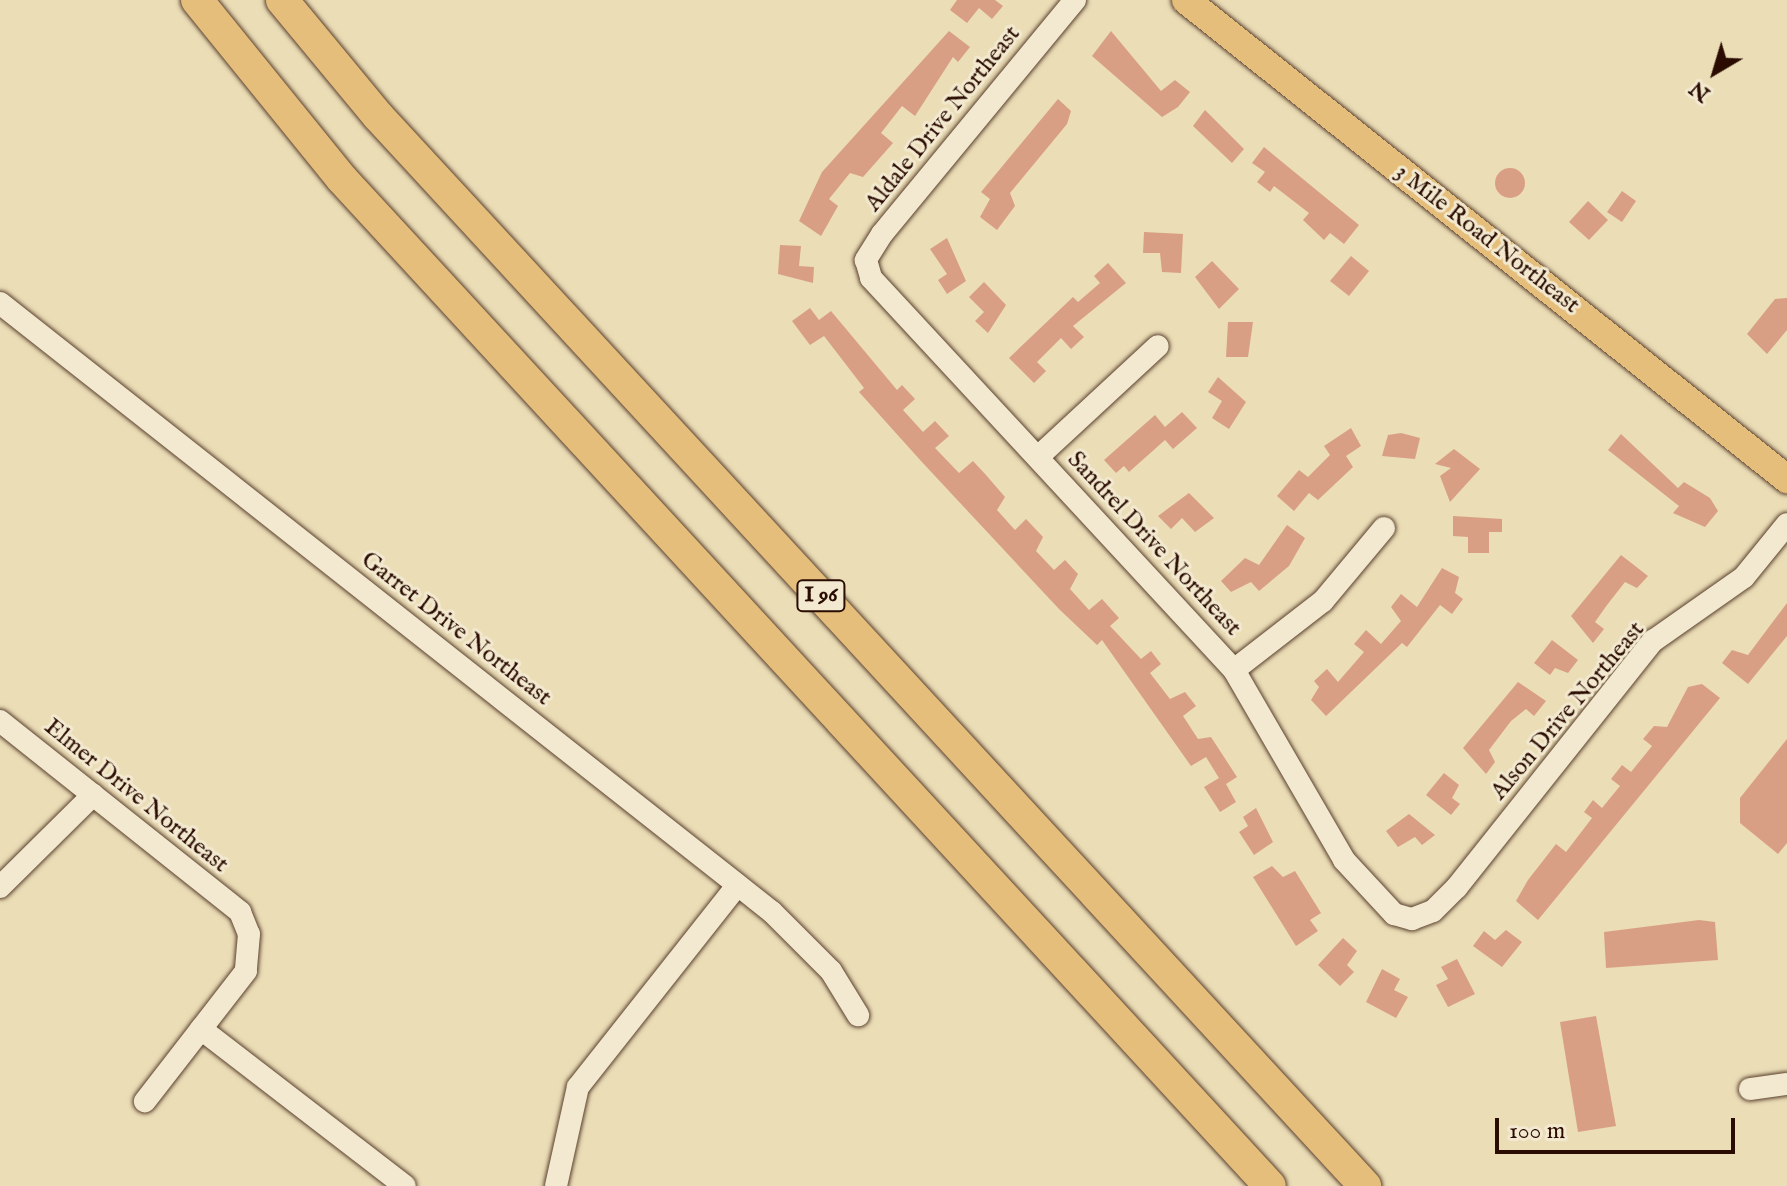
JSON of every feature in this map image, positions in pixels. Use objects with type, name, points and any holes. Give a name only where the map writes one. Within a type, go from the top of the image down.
[{"type":"highway","points":[[197,0],[342,179],[1270,1186]]},
{"type":"highway","name":"I 96","points":[[282,0],[378,116],[1365,1186]]},
{"type":"main road","name":"3 Mile Road Northeast","points":[[1186,0],[1787,479]]},
{"type":"street","name":"Aldale Drive Northeast","points":[[882,234],[1075,0]]},
{"type":"street","name":"Sandrel Drive Northeast","points":[[882,234],[866,260],[871,278],[1234,670],[1344,860],[1390,910]]},
{"type":"street","name":"Garret Drive Northeast","points":[[0,303],[737,886],[815,952],[858,1015]]},
{"type":"street","points":[[1038,457],[1158,346]]},
{"type":"street","name":"Alson Drive Northeast","points":[[1390,910],[1412,919],[1433,911],[1653,641],[1744,577],[1787,524]]},
{"type":"street","points":[[1234,670],[1323,601],[1384,528]]},
{"type":"street","name":"Elmer Drive Northeast","points":[[0,721],[240,912],[251,957],[201,1029]]},
{"type":"street","points":[[0,887],[93,795]]},
{"type":"street","points":[[556,1186],[578,1087],[737,886]]},
{"type":"street","points":[[145,1101],[201,1029],[405,1186]]},
{"type":"street","points":[[1750,1089],[1787,1084]]},
{"type":"building","points":[[957,0],[995,0],[1003,6],[992,19],[979,8],[967,23],[950,10]]},
{"type":"building","points":[[949,31],[970,47],[958,62],[953,57],[915,116],[902,106],[881,133],[893,143],[863,177],[850,173],[829,199],[838,206],[821,236],[799,221],[822,172]]},
{"type":"building","points":[[1111,31],[1161,91],[1175,80],[1190,92],[1178,107],[1162,117],[1092,56]]},
{"type":"building","points":[[1058,99],[1071,111],[1067,124],[1010,193],[1015,206],[997,230],[980,217],[990,199],[981,192]]},
{"type":"building","points":[[1205,110],[1244,149],[1232,163],[1193,126]]},
{"type":"building","points":[[1264,147],[1359,225],[1344,244],[1330,233],[1324,240],[1303,220],[1309,213],[1274,186],[1270,192],[1257,182],[1265,172],[1252,163]]},
{"type":"building","points":[[1510,168],[1516,169],[1524,177],[1524,189],[1516,197],[1510,198],[1504,197],[1496,189],[1495,183],[1496,177],[1504,169]]},
{"type":"building","points":[[1622,191],[1636,201],[1622,222],[1607,212]]},
{"type":"building","points":[[1588,201],[1608,220],[1589,240],[1569,222]]},
{"type":"building","points":[[1144,232],[1183,234],[1181,273],[1162,272],[1160,253],[1143,253]]},
{"type":"building","points":[[947,238],[966,281],[947,294],[938,280],[947,274],[930,249]]},
{"type":"building","points":[[780,245],[801,246],[799,266],[814,267],[813,283],[778,274]]},
{"type":"building","points":[[1351,256],[1369,271],[1349,296],[1330,281]]},
{"type":"building","points":[[1212,261],[1239,289],[1219,309],[1195,277]]},
{"type":"building","points":[[1108,263],[1126,283],[1073,326],[1084,337],[1071,349],[1061,338],[1037,362],[1046,371],[1034,383],[1009,358],[1073,297],[1078,302],[1100,283],[1094,276]]},
{"type":"building","points":[[984,282],[1006,305],[988,333],[975,321],[984,312],[969,297]]},
{"type":"building","points":[[1787,298],[1787,330],[1767,354],[1747,334],[1775,299]]},
{"type":"building","points":[[810,308],[819,320],[831,311],[897,390],[902,385],[915,399],[903,410],[923,432],[935,421],[949,436],[935,448],[959,473],[973,461],[1005,497],[997,510],[1015,530],[1026,519],[1043,537],[1036,551],[1054,570],[1065,560],[1078,574],[1070,589],[1089,610],[1102,599],[1119,618],[1110,626],[1141,659],[1151,651],[1161,664],[1150,673],[1170,699],[1185,692],[1196,706],[1183,716],[1198,739],[1211,737],[1237,777],[1226,784],[1236,802],[1220,812],[1204,787],[1219,778],[1206,757],[1191,766],[1102,640],[1097,645],[1059,609],[921,461],[859,392],[864,388],[824,336],[810,345],[792,321]]},
{"type":"building","points":[[1228,322],[1253,322],[1248,357],[1226,357]]},
{"type":"building","points":[[1218,377],[1246,402],[1229,429],[1212,418],[1222,401],[1208,392]]},
{"type":"building","points":[[1182,412],[1197,428],[1173,449],[1165,440],[1129,472],[1124,466],[1116,473],[1104,460],[1155,415],[1165,427]]},
{"type":"building","points":[[1351,428],[1361,446],[1346,456],[1353,467],[1318,500],[1309,493],[1294,511],[1277,496],[1299,470],[1308,477],[1330,455],[1324,446]]},
{"type":"building","points":[[1401,433],[1420,438],[1415,459],[1382,456],[1388,435]]},
{"type":"building","points":[[1621,434],[1678,488],[1684,482],[1710,498],[1718,511],[1705,527],[1673,513],[1679,506],[1608,450]]},
{"type":"building","points":[[1454,449],[1480,469],[1450,502],[1440,476],[1451,468],[1435,464]]},
{"type":"building","points":[[1189,493],[1214,518],[1195,532],[1182,518],[1171,529],[1158,516]]},
{"type":"building","points":[[1453,516],[1502,519],[1502,532],[1489,532],[1489,553],[1468,553],[1468,537],[1453,536]]},
{"type":"building","points":[[1287,525],[1305,538],[1289,566],[1259,591],[1251,582],[1231,592],[1221,581],[1245,558],[1259,565]]},
{"type":"building","points":[[1621,555],[1648,576],[1637,588],[1625,582],[1595,622],[1604,629],[1593,643],[1571,616]]},
{"type":"building","points":[[1442,568],[1459,577],[1455,593],[1463,599],[1452,614],[1440,605],[1407,647],[1402,643],[1326,716],[1311,700],[1319,687],[1314,681],[1327,669],[1338,682],[1364,652],[1354,644],[1366,630],[1381,644],[1401,621],[1391,607],[1401,594],[1417,607]]},
{"type":"building","points":[[1787,603],[1787,636],[1748,684],[1722,663],[1732,650],[1748,655]]},
{"type":"building","points":[[1552,640],[1578,660],[1568,673],[1555,668],[1550,675],[1534,663]]},
{"type":"building","points":[[1518,682],[1546,701],[1534,716],[1526,709],[1511,721],[1489,750],[1495,762],[1486,774],[1463,748]]},
{"type":"building","points":[[1702,684],[1720,698],[1538,920],[1516,901],[1528,880],[1556,844],[1566,852],[1592,818],[1584,812],[1593,800],[1602,808],[1620,786],[1611,779],[1622,765],[1631,772],[1652,746],[1643,739],[1654,726],[1667,727],[1688,687]]},
{"type":"building","points":[[1787,739],[1787,843],[1778,854],[1740,823],[1740,798]]},
{"type":"building","points":[[1444,773],[1459,785],[1452,798],[1460,804],[1451,815],[1426,795]]},
{"type":"building","points":[[1256,808],[1273,842],[1254,855],[1239,832],[1248,826],[1243,817]]},
{"type":"building","points":[[1409,814],[1435,835],[1422,845],[1415,837],[1398,847],[1386,831]]},
{"type":"building","points":[[1272,866],[1283,877],[1295,871],[1321,913],[1310,920],[1318,931],[1296,946],[1253,877]]},
{"type":"building","points":[[1699,920],[1715,922],[1718,960],[1606,968],[1604,932]]},
{"type":"building","points":[[1506,930],[1522,942],[1502,967],[1473,946],[1484,931],[1495,940]]},
{"type":"building","points":[[1343,938],[1357,951],[1347,965],[1354,972],[1340,986],[1318,965]]},
{"type":"building","points":[[1457,959],[1475,994],[1448,1007],[1436,985],[1448,979],[1441,967]]},
{"type":"building","points":[[1382,969],[1400,979],[1394,990],[1408,997],[1396,1018],[1366,1002]]},
{"type":"building","points":[[1596,1016],[1616,1126],[1578,1132],[1560,1022]]}]
